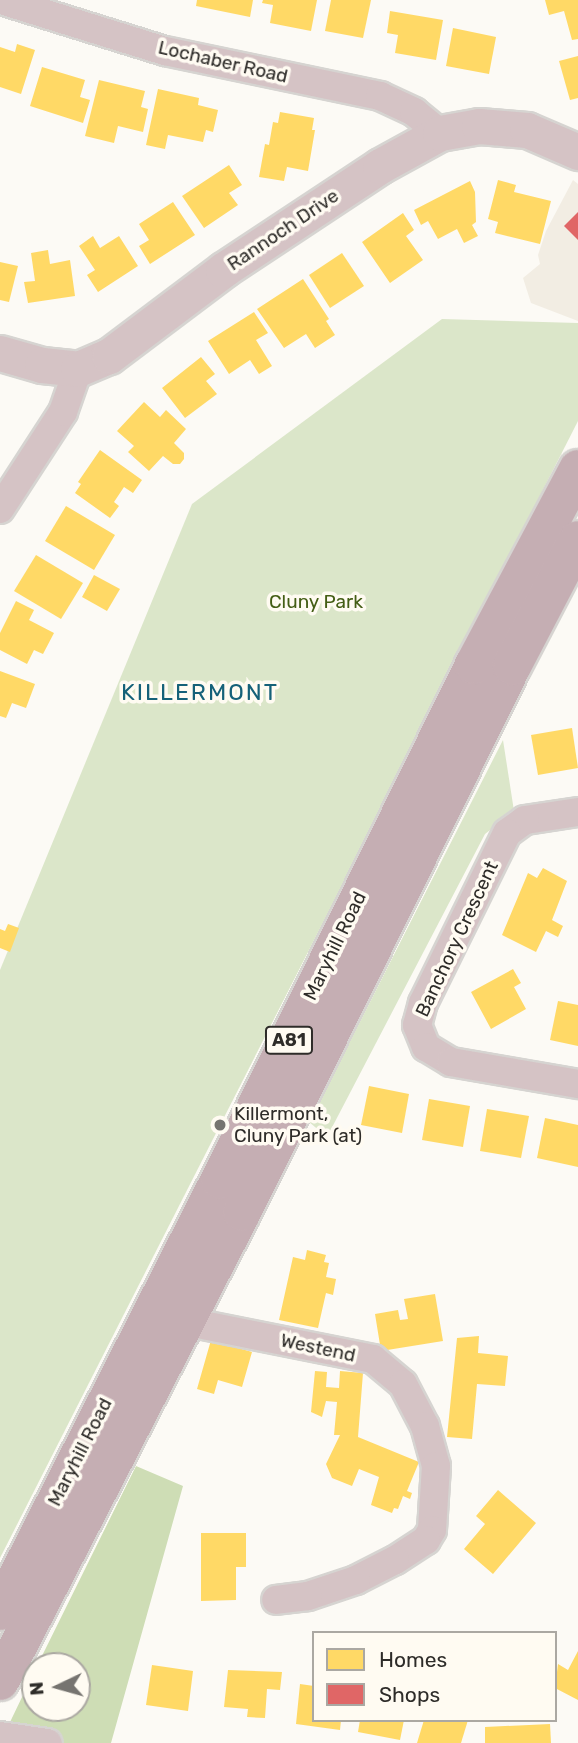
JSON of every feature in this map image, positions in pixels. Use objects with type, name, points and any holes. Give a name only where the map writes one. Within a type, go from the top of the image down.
[{"type":"main road","name":"Maryhill Road","points":[[0,1681],[168,1313],[220,1180],[468,676],[578,469]]},
{"type":"main road","name":"Maryhill Road","points":[[0,1611],[168,1313],[242,1212],[578,540]]},
{"type":"street","name":"Lochaber Road","points":[[1,0],[165,51],[380,96],[414,112],[440,133]]},
{"type":"street","name":"Rannoch Drive","points":[[78,369],[108,356],[223,270],[380,166],[440,133],[479,126],[527,130],[578,152]]},
{"type":"street","points":[[0,353],[42,365],[78,369],[64,412],[0,509]]},
{"type":"street","name":"Banchory Crescent","points":[[578,812],[525,820],[507,833],[423,1003],[417,1025],[426,1047],[451,1062],[578,1084]]},
{"type":"street","name":"Westend","points":[[168,1313],[373,1359],[403,1384],[425,1426],[436,1466],[432,1530],[426,1540],[356,1580],[308,1596],[276,1600]]},
{"type":"street","points":[[0,1736],[47,1743]]},
{"type":"shaded area","points":[[573,180],[578,184],[578,321],[531,303],[523,278],[540,264],[538,255],[546,231]]},
{"type":"green space","name":"Cluny Park","points":[[442,319],[578,323],[578,421],[0,1558],[0,970],[192,504]]},
{"type":"green space","points":[[503,740],[514,811],[485,834],[327,1137],[309,1122]]},
{"type":"green space","points":[[136,1466],[183,1486],[111,1743],[0,1743],[21,1699],[21,1722],[91,1722],[91,1652],[44,1652]]},
{"type":"building: Homes","points":[[197,0],[253,0],[250,17],[196,6]]},
{"type":"building: Homes","points":[[263,0],[317,0],[311,31],[270,23],[273,5],[262,3]]},
{"type":"building: Homes","points":[[331,0],[371,0],[363,38],[325,31]]},
{"type":"building: Homes","points":[[545,0],[578,0],[578,39],[572,40],[564,11],[549,15]]},
{"type":"building: Homes","points":[[390,11],[443,20],[436,60],[395,53],[398,35],[387,33]]},
{"type":"building: Homes","points":[[453,28],[496,37],[489,74],[446,66]]},
{"type":"building: Homes","points":[[17,44],[35,50],[21,94],[0,87],[0,47],[15,52]]},
{"type":"building: Homes","points":[[578,56],[578,98],[570,100],[559,61]]},
{"type":"building: Homes","points":[[42,67],[85,80],[80,97],[90,100],[83,123],[30,106]]},
{"type":"building: Homes","points":[[99,80],[145,91],[141,107],[148,109],[143,132],[118,126],[114,143],[85,136]]},
{"type":"building: Homes","points":[[158,89],[199,98],[198,105],[218,110],[213,132],[206,130],[203,142],[168,135],[165,149],[146,145]]},
{"type":"building: Homes","points":[[280,112],[314,118],[312,130],[315,130],[308,171],[287,167],[284,181],[259,177],[265,144],[269,145],[273,122],[278,123]]},
{"type":"building: Homes","points":[[229,165],[242,185],[229,193],[238,205],[204,228],[182,196]]},
{"type":"building: Homes","points":[[498,180],[516,185],[514,192],[551,201],[540,244],[495,233],[498,222],[488,219]]},
{"type":"building: Homes","points":[[470,181],[475,192],[476,222],[472,225],[478,236],[464,243],[457,229],[438,239],[428,221],[421,225],[414,210]]},
{"type":"building: Homes","points":[[173,202],[195,235],[150,264],[139,246],[149,240],[139,224]]},
{"type":"building: Homes","points":[[403,213],[414,230],[406,236],[423,260],[390,283],[362,242]]},
{"type":"building: Homes","points":[[93,236],[100,248],[119,236],[138,266],[98,292],[87,275],[95,270],[79,246]]},
{"type":"building: Homes","points":[[48,250],[50,264],[70,260],[75,296],[28,303],[24,282],[35,281],[31,253]]},
{"type":"building: Homes","points":[[342,253],[364,286],[330,308],[309,275]]},
{"type":"building: Homes","points":[[0,262],[18,266],[9,302],[0,300]]},
{"type":"building: Homes","points":[[303,279],[329,319],[326,321],[335,335],[315,348],[306,334],[284,348],[257,309]]},
{"type":"building: Homes","points":[[254,312],[268,333],[256,340],[272,366],[259,374],[250,360],[229,374],[208,341]]},
{"type":"building: Homes","points":[[201,357],[215,374],[206,381],[217,394],[185,418],[162,388]]},
{"type":"building: Homes","points":[[144,402],[160,417],[166,410],[186,429],[174,443],[184,453],[180,464],[173,464],[163,456],[149,471],[128,452],[134,446],[117,431]]},
{"type":"building: Homes","points":[[100,450],[142,480],[133,493],[124,487],[114,502],[119,506],[110,518],[75,493],[81,484],[78,482]]},
{"type":"building: Homes","points":[[66,506],[115,535],[94,570],[45,541]]},
{"type":"building: Homes","points":[[36,555],[83,583],[61,619],[14,591]]},
{"type":"building: Homes","points":[[94,575],[120,589],[107,611],[82,597]]},
{"type":"building: Homes","points":[[16,601],[34,610],[29,620],[54,633],[43,654],[34,650],[27,664],[0,650],[0,633]]},
{"type":"building: Homes","points":[[0,671],[35,684],[26,708],[12,703],[6,718],[0,716]]},
{"type":"building: Homes","points":[[572,728],[578,768],[538,775],[531,735]]},
{"type":"building: Homes","points":[[543,868],[567,881],[552,920],[563,926],[558,937],[546,931],[536,952],[502,935],[528,873],[537,878]]},
{"type":"building: Homes","points":[[8,924],[19,928],[10,952],[0,948],[0,929],[5,931]]},
{"type":"building: Homes","points":[[513,969],[521,983],[514,987],[526,1009],[491,1029],[471,992]]},
{"type":"building: Homes","points":[[558,1001],[578,1005],[578,1046],[550,1040]]},
{"type":"building: Homes","points":[[369,1086],[409,1094],[402,1133],[361,1125]]},
{"type":"building: Homes","points":[[429,1099],[470,1106],[463,1147],[422,1140]]},
{"type":"building: Homes","points":[[487,1109],[529,1116],[521,1158],[480,1151]]},
{"type":"building: Homes","points":[[545,1118],[578,1125],[578,1167],[537,1158]]},
{"type":"building: Homes","points":[[307,1250],[326,1255],[324,1262],[329,1263],[326,1277],[336,1279],[333,1295],[326,1293],[318,1328],[279,1320],[293,1257],[305,1260]]},
{"type":"building: Homes","points":[[435,1294],[443,1341],[381,1351],[375,1314],[398,1310],[400,1320],[408,1319],[404,1299]]},
{"type":"building: Homes","points":[[479,1336],[478,1353],[508,1356],[505,1386],[477,1384],[472,1439],[447,1437],[457,1338]]},
{"type":"building: Homes","points":[[211,1340],[252,1352],[242,1387],[218,1380],[214,1394],[197,1389]]},
{"type":"building: Homes","points":[[315,1371],[327,1372],[326,1387],[339,1388],[340,1371],[363,1373],[358,1437],[419,1462],[407,1491],[412,1493],[410,1499],[403,1496],[398,1509],[394,1508],[392,1513],[371,1505],[379,1477],[359,1469],[352,1486],[332,1478],[326,1464],[340,1435],[334,1435],[337,1402],[326,1401],[322,1417],[311,1412]]},
{"type":"building: Homes","points":[[498,1490],[536,1523],[493,1574],[464,1549],[485,1524],[476,1516]]},
{"type":"building: Homes","points":[[201,1533],[246,1533],[246,1567],[236,1567],[236,1600],[201,1601]]},
{"type":"building: Homes","points":[[578,1651],[578,1700],[557,1689],[558,1664],[568,1670]]},
{"type":"building: Homes","points":[[152,1665],[193,1671],[188,1711],[146,1705]]},
{"type":"building: Homes","points":[[228,1670],[282,1672],[280,1690],[267,1689],[265,1718],[247,1717],[248,1709],[224,1707]]},
{"type":"building: Homes","points":[[300,1684],[312,1686],[312,1722],[341,1722],[340,1730],[296,1724]]},
{"type":"building: Homes","points":[[360,1722],[404,1722],[400,1740],[358,1732]]},
{"type":"building: Homes","points":[[423,1722],[467,1722],[461,1743],[417,1743]]},
{"type":"building: Homes","points":[[550,1724],[551,1743],[485,1743],[485,1727]]},
{"type":"building: Shops","points":[[578,212],[578,240],[564,226]]},
{"type":"place","name":"Killermont, Cluny Park (at)","points":[[220,1125]]},
{"type":"district","name":"KILLERMONT","points":[[200,692]]}]
